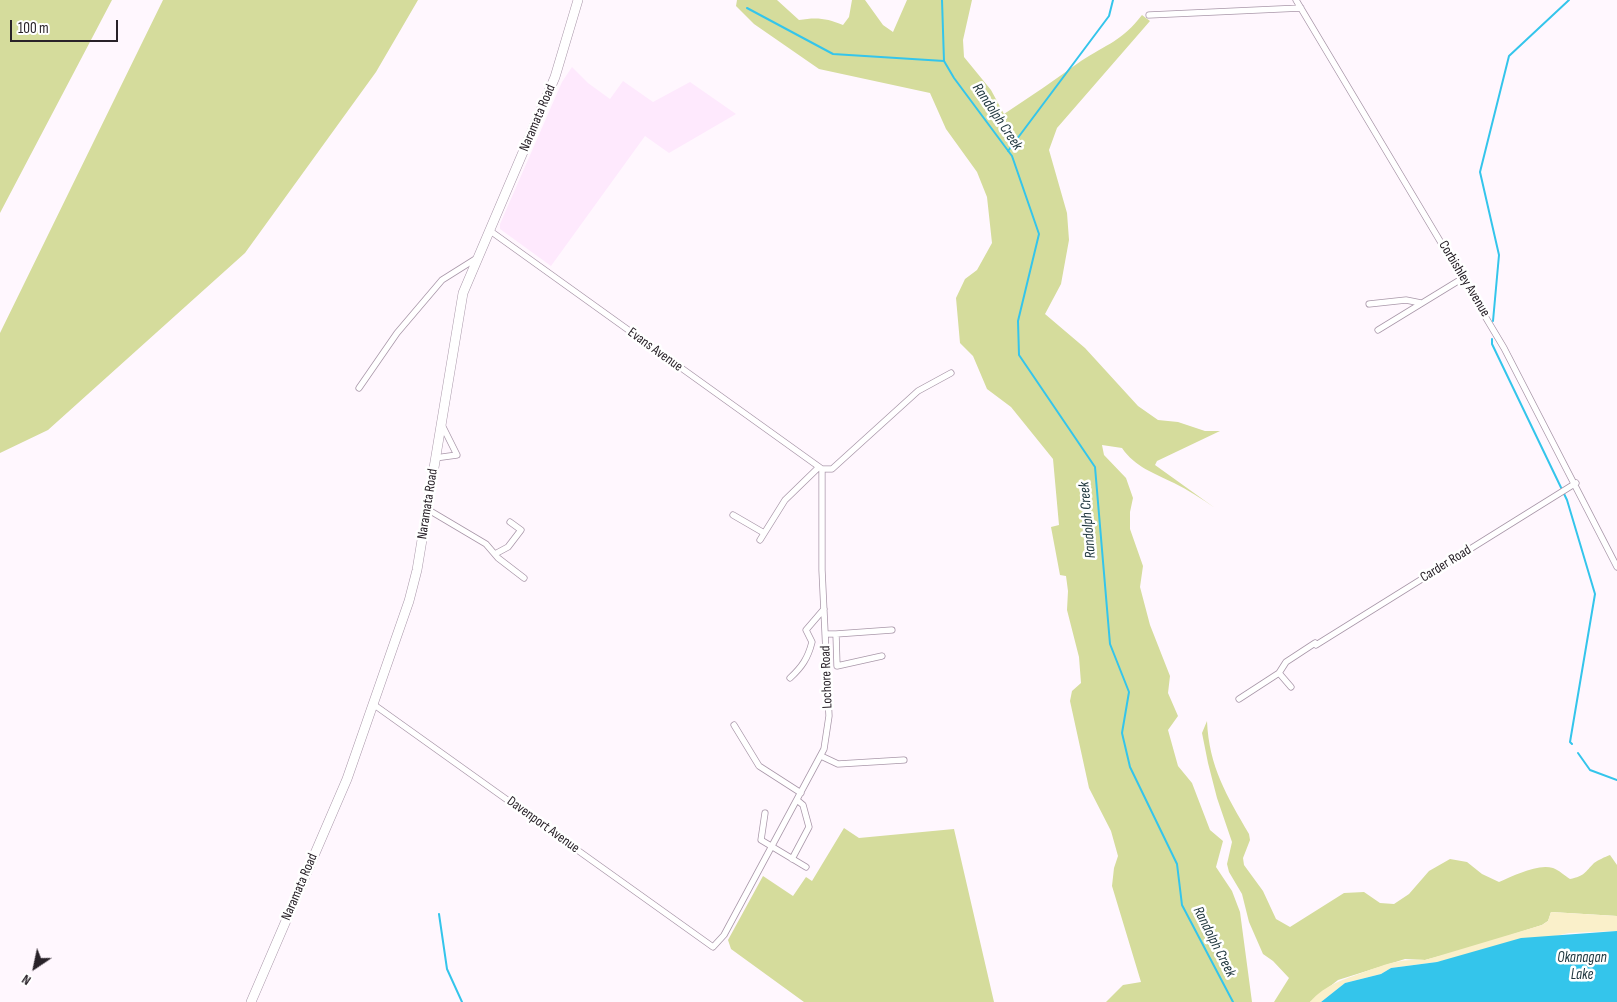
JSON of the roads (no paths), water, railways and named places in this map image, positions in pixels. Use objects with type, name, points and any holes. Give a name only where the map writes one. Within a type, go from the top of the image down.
[{"type":"main road","name":"Naramata Road","points":[[251,1002],[347,778],[414,584],[463,293],[556,76],[578,0]]},
{"type":"street","name":"Corbishley Avenue","points":[[1296,0],[1504,348],[1576,484],[1617,567]]},
{"type":"street","points":[[1149,15],[1301,8]]},
{"type":"street","name":"Evans Avenue","points":[[489,230],[821,468]]},
{"type":"street","points":[[359,388],[397,332],[442,280],[477,258]]},
{"type":"street","points":[[1378,330],[1463,278]]},
{"type":"street","points":[[1369,304],[1406,300],[1421,303]]},
{"type":"street","points":[[760,540],[785,500],[821,468],[832,469],[918,391],[951,373]]},
{"type":"street","points":[[435,458],[457,455],[441,424]]},
{"type":"street","name":"Lochore Road","points":[[713,947],[724,935],[824,750],[829,716],[824,609],[821,468]]},
{"type":"street","name":"Carder Road","points":[[1239,699],[1279,673],[1286,662],[1576,484]]},
{"type":"street","points":[[427,508],[486,544],[524,578]]},
{"type":"street","points":[[733,515],[764,533]]},
{"type":"street","points":[[495,554],[508,547],[521,530],[510,522]]},
{"type":"street","points":[[790,678],[804,664],[809,654],[812,642],[806,630],[824,609]]},
{"type":"street","points":[[825,634],[892,630]]},
{"type":"street","points":[[836,634],[837,666],[882,656]]},
{"type":"street","points":[[1279,673],[1291,687]]},
{"type":"street","name":"Davenport Avenue","points":[[373,704],[713,947]]},
{"type":"street","points":[[734,725],[759,766],[801,793]]},
{"type":"street","points":[[821,756],[838,764],[904,760]]},
{"type":"street","points":[[792,859],[809,827],[803,805],[797,800]]},
{"type":"street","points":[[765,813],[761,840],[806,867]]},
{"type":"water","name":"Okanagan Lake","points":[[1617,931],[1617,1002],[1321,1002],[1345,983],[1381,974],[1391,968],[1437,962],[1521,938]]},
{"type":"waterway","name":"Randolph Creek","points":[[942,0],[944,61],[954,78],[1012,156],[1039,234],[1018,321],[1019,355],[1095,467],[1110,644],[1129,692],[1122,733],[1130,767],[1177,864],[1182,905],[1233,1002]]},
{"type":"waterway","points":[[1008,151],[1109,16],[1113,0]]},
{"type":"waterway","points":[[1493,321],[1499,255],[1480,172],[1509,56],[1569,0]]},
{"type":"waterway","points":[[747,8],[833,54],[944,61]]},
{"type":"waterway","points":[[1492,339],[1492,344],[1567,500],[1595,594],[1570,742],[1572,744]]},
{"type":"waterway","points":[[1578,753],[1590,770],[1617,780]]},
{"type":"waterway","points":[[439,914],[447,969],[462,1002]]}]
